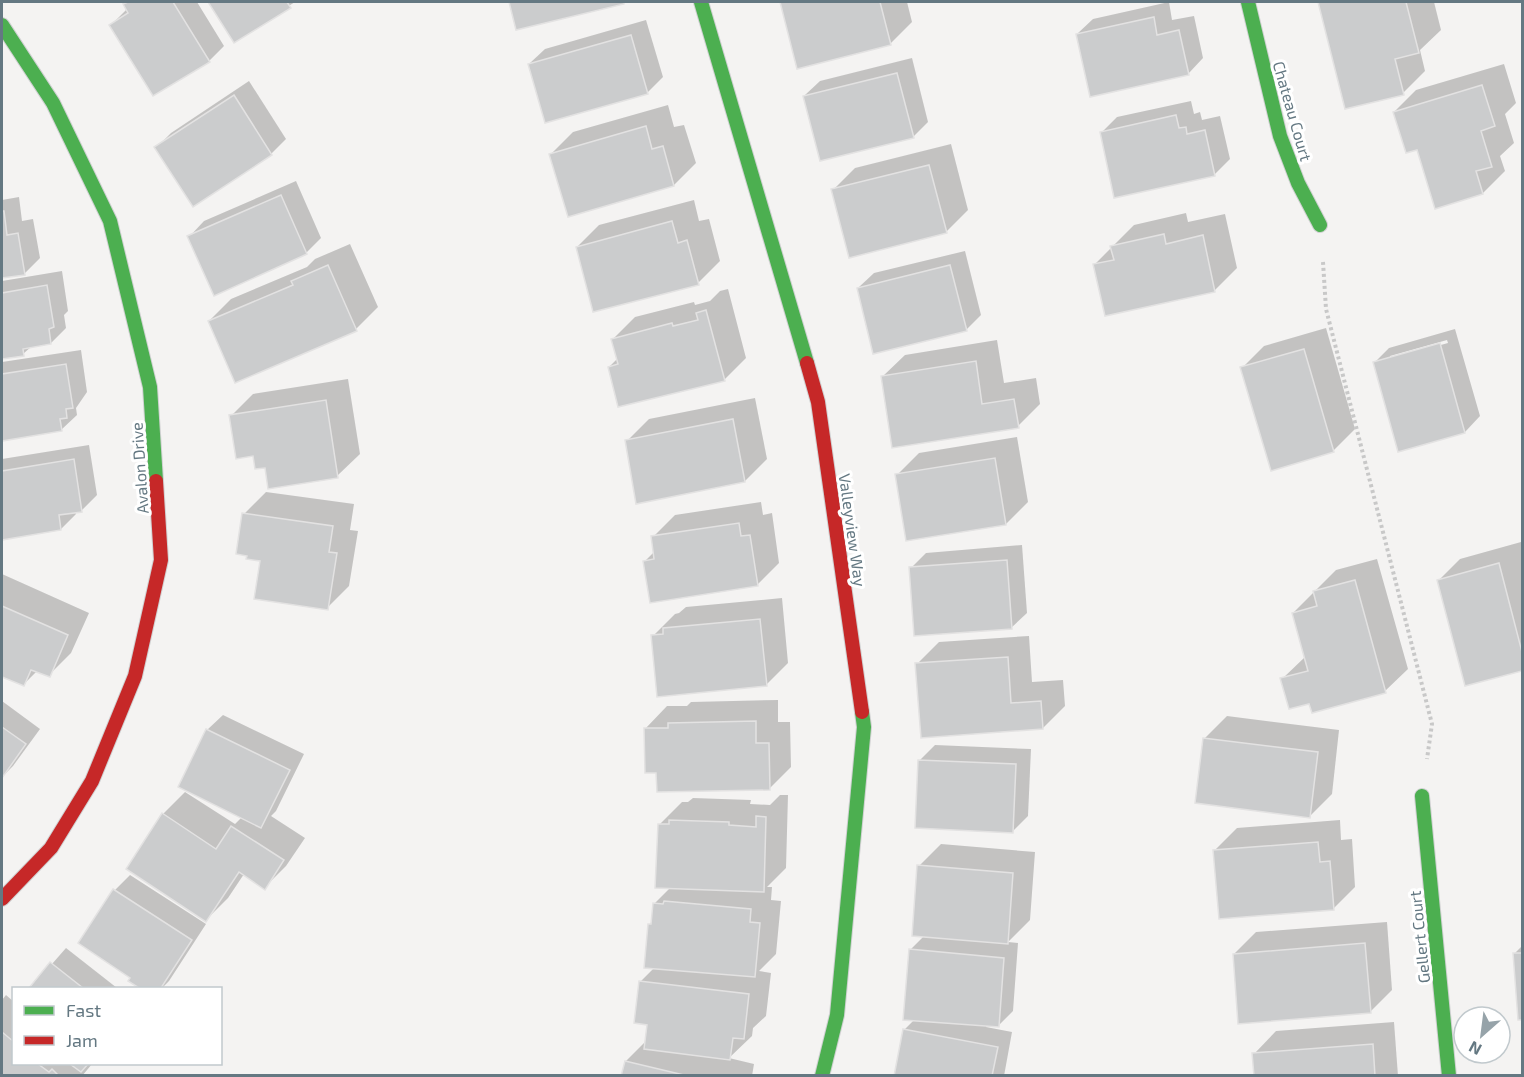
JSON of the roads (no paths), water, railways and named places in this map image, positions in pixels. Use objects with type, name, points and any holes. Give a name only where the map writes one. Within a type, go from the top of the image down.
[{"type":"street","name":"Valleyview Way","points":[[701,2],[818,402],[864,727],[837,1015],[822,1076]]},
{"type":"street","name":"Chateau Court","points":[[1248,2],[1280,136],[1298,183],[1320,225]]},
{"type":"street","name":"Avalon Drive","points":[[2,25],[53,103],[110,221],[150,387],[161,560],[135,676],[92,781],[51,848],[2,899]]},
{"type":"street","name":"Gellert Court","points":[[1422,796],[1449,1076]]}]
